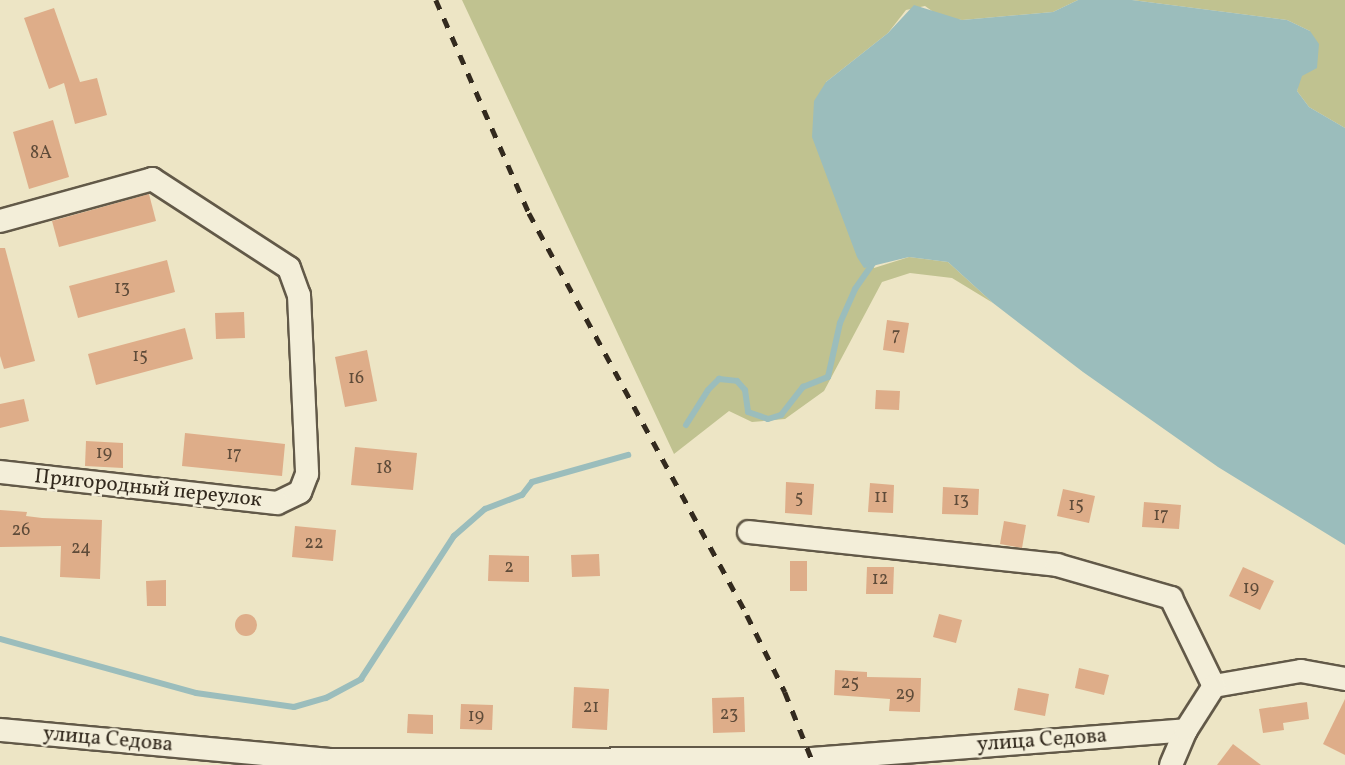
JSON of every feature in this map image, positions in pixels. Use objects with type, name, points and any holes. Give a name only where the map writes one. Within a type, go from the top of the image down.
[{"type":"street","name":"Пригородный переулок","points":[[0,221],[152,179],[289,268],[299,294],[307,474],[300,492],[277,503],[0,472]]},
{"type":"street","points":[[749,532],[1057,565],[1171,598],[1214,686]]},
{"type":"street","points":[[1171,765],[1186,730],[1214,686],[1301,671],[1345,679]]},
{"type":"street","name":"улица Седова","points":[[0,730],[330,763],[812,759],[1186,730]]},
{"type":"green space","points":[[462,0],[1078,0],[1053,12],[962,20],[939,16],[925,6],[906,10],[888,33],[826,82],[874,268],[909,257],[948,262],[993,303],[952,278],[910,273],[882,282],[824,391],[785,419],[752,422],[729,411],[674,454]]},
{"type":"green space","points":[[1132,0],[1345,0],[1345,128],[1309,107],[1297,91],[1310,31],[1287,20]]},
{"type":"water","points":[[1078,0],[1132,0],[1287,20],[1310,31],[1319,44],[1317,68],[1302,76],[1297,91],[1309,107],[1345,128],[1345,545],[1218,467],[1083,372],[993,303],[948,262],[909,257],[864,268],[857,257],[812,137],[814,101],[826,82],[888,33],[914,5],[962,20],[1053,12]]},
{"type":"building","points":[[54,8],[80,82],[97,78],[107,115],[75,124],[64,83],[49,89],[24,18]]},
{"type":"building","points":[[53,120],[69,177],[29,189],[13,132]]},
{"type":"building","points":[[149,194],[156,221],[59,247],[52,221]]},
{"type":"building","points":[[0,248],[5,248],[35,361],[4,369],[0,356]]},
{"type":"building","points":[[167,260],[175,292],[78,318],[69,286]]},
{"type":"building","points":[[244,312],[245,338],[216,339],[215,313]]},
{"type":"building","points":[[887,320],[909,323],[904,353],[883,350]]},
{"type":"building","points":[[185,328],[193,359],[96,385],[88,354]]},
{"type":"building","points":[[367,350],[377,401],[345,407],[335,357]]},
{"type":"building","points":[[876,390],[900,391],[899,410],[875,409]]},
{"type":"building","points":[[24,399],[29,421],[0,428],[0,404]]},
{"type":"building","points":[[185,433],[285,444],[282,476],[182,466]]},
{"type":"building","points":[[86,441],[123,443],[123,468],[85,466]]},
{"type":"building","points":[[355,447],[417,453],[413,490],[351,485]]},
{"type":"building","points":[[786,482],[814,484],[812,515],[785,513]]},
{"type":"building","points":[[870,483],[894,485],[893,513],[868,512]]},
{"type":"building","points":[[943,487],[979,489],[978,515],[942,514]]},
{"type":"building","points":[[1063,489],[1095,496],[1089,523],[1057,516]]},
{"type":"building","points":[[1144,502],[1181,505],[1179,529],[1142,527]]},
{"type":"building","points":[[0,510],[27,512],[26,516],[42,518],[102,520],[100,579],[60,577],[61,546],[0,547]]},
{"type":"building","points":[[1004,521],[1026,525],[1022,548],[1000,544]]},
{"type":"building","points":[[295,526],[336,530],[333,561],[292,557]]},
{"type":"building","points":[[599,554],[600,576],[572,577],[571,555]]},
{"type":"building","points":[[489,555],[529,556],[529,582],[488,581]]},
{"type":"building","points":[[790,561],[807,561],[807,591],[790,591]]},
{"type":"building","points":[[867,567],[894,567],[893,594],[866,594]]},
{"type":"building","points":[[1243,567],[1274,581],[1260,610],[1229,596]]},
{"type":"building","points":[[166,580],[166,606],[147,606],[146,581]]},
{"type":"building","points":[[242,614],[250,614],[257,621],[257,629],[250,636],[242,636],[235,629],[235,621]]},
{"type":"building","points":[[939,614],[962,620],[956,643],[933,637]]},
{"type":"building","points":[[1079,668],[1109,675],[1104,695],[1075,688]]},
{"type":"building","points":[[835,670],[867,672],[867,677],[921,678],[920,712],[889,711],[890,699],[834,695]]},
{"type":"building","points":[[574,687],[609,689],[607,730],[572,728]]},
{"type":"building","points":[[1018,688],[1049,694],[1045,716],[1014,710]]},
{"type":"building","points":[[744,697],[745,732],[713,733],[712,698]]},
{"type":"building","points":[[1345,699],[1345,755],[1323,744]]},
{"type":"building","points":[[1307,702],[1309,719],[1283,723],[1284,730],[1263,733],[1259,709]]},
{"type":"building","points":[[461,704],[493,705],[492,730],[460,729]]},
{"type":"building","points":[[408,714],[433,715],[433,734],[407,733]]},
{"type":"building","points":[[1233,744],[1261,765],[1217,765]]},
{"type":"waterway","points":[[686,425],[708,390],[719,379],[737,381],[745,390],[748,412],[768,419],[781,415],[803,387],[828,377],[840,323],[855,289],[874,262]]},
{"type":"waterway","points":[[0,639],[196,693],[294,707],[326,698],[361,679],[454,536],[485,509],[522,495],[532,482],[628,455]]},
{"type":"railway","points":[[436,0],[529,213],[747,615],[785,692],[814,765]]}]
